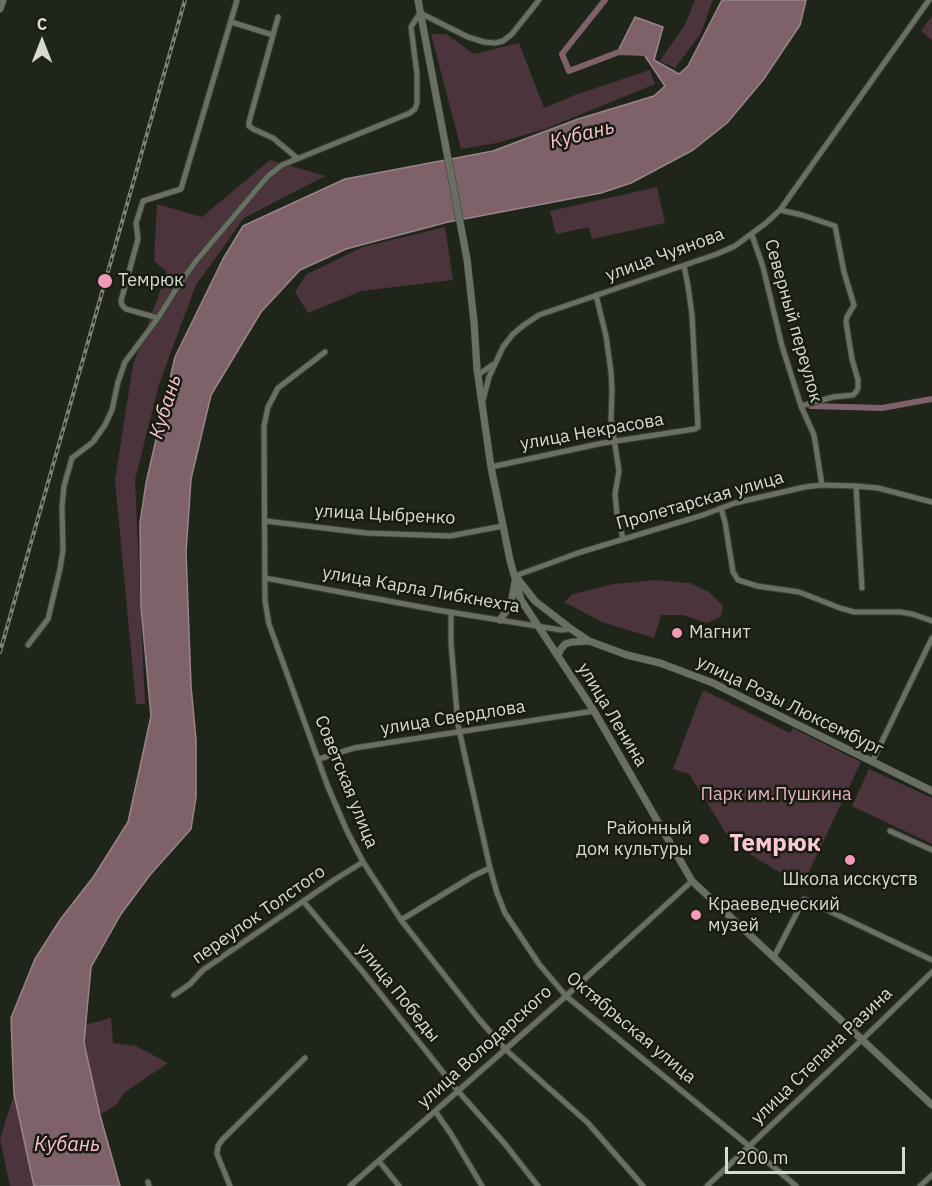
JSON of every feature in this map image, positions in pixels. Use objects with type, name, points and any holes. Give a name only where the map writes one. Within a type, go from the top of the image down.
[{"type":"main road","points":[[0,9],[3,0]]},
{"type":"main road","name":"улица Ленина","points":[[418,0],[463,238],[478,375],[491,466],[510,560],[521,600],[594,711],[692,881],[932,1106]]},
{"type":"main road","points":[[500,620],[511,604],[515,576]]},
{"type":"main road","name":"улица Розы Люксембург","points":[[515,576],[535,601],[589,641],[627,655],[677,668],[713,683],[932,791]]},
{"type":"main road","points":[[558,655],[565,644],[589,641]]},
{"type":"street","points":[[158,318],[126,309],[121,301],[138,239],[136,223],[143,201],[181,189],[237,0]]},
{"type":"street","points":[[28,645],[48,619],[60,569],[63,550],[64,486],[72,458],[93,441],[105,425],[112,410],[125,362],[196,261],[246,200],[268,176],[282,165],[410,113],[414,109],[417,103],[417,74],[411,27],[420,13],[468,37],[495,43],[503,41],[512,34],[539,0]]},
{"type":"street","name":"улица Чуянова","points":[[482,403],[489,376],[508,341],[524,325],[539,315],[717,255],[752,234],[780,210],[929,0]]},
{"type":"street","points":[[278,17],[249,126],[273,138],[297,158]]},
{"type":"street","points":[[231,22],[273,35]]},
{"type":"street","points":[[780,210],[835,226],[844,273],[854,300],[853,309],[846,322],[858,388],[853,394],[801,406]]},
{"type":"street","name":"Северный переулок","points":[[752,234],[764,267],[782,346],[801,406],[814,435],[822,485]]},
{"type":"street","name":"улица Некрасова","points":[[491,466],[603,443],[698,427],[692,315],[684,266]]},
{"type":"street","points":[[596,295],[606,336],[612,391],[611,419],[619,471],[615,494],[623,538]]},
{"type":"street","name":"Советская улица","points":[[325,352],[278,388],[268,407],[264,426],[265,601],[269,624],[328,787],[363,862],[401,920],[478,1018],[505,1049],[588,1123],[644,1186]]},
{"type":"street","name":"улица Чуянова","points":[[478,375],[495,362]]},
{"type":"street","name":"Пролетарская улица","points":[[515,576],[623,538],[703,515],[735,503],[785,491],[822,485],[856,486],[932,502]]},
{"type":"street","points":[[856,486],[862,588]]},
{"type":"street","points":[[721,508],[733,572],[738,580],[757,586],[800,592],[855,612],[900,612],[932,621]]},
{"type":"street","name":"улица Цыбренко","points":[[265,521],[366,533],[439,536],[465,534],[503,526]]},
{"type":"street","name":"улица Карла Либкнехта","points":[[265,578],[451,613],[561,630],[571,629]]},
{"type":"street","name":"Октябрьская улица","points":[[451,613],[451,643],[459,732],[490,868],[505,914],[538,964],[566,996],[796,1186]]},
{"type":"street","points":[[872,762],[932,638]]},
{"type":"street","name":"улица Свердлова","points":[[319,759],[354,748],[594,711]]},
{"type":"street","points":[[890,831],[932,850]]},
{"type":"street","name":"переулок Толстого","points":[[174,995],[190,984],[203,970],[363,862]]},
{"type":"street","points":[[401,920],[490,868]]},
{"type":"street","name":"улица Володарского","points":[[350,1186],[566,996],[692,881]]},
{"type":"street","points":[[774,957],[804,899],[932,960]]},
{"type":"street","name":"улица Победы","points":[[303,902],[538,1186]]},
{"type":"street","name":"улица Степана Разина","points":[[707,1186],[932,972]]},
{"type":"street","points":[[230,1186],[217,1154],[218,1146],[304,1058]]},
{"type":"street","points":[[435,1111],[482,1186]]},
{"type":"street","points":[[379,1161],[399,1186]]},
{"type":"street","points":[[920,1186],[932,1175]]},
{"type":"green space","points":[[695,0],[713,0],[701,33],[675,68],[660,61],[685,25]]},
{"type":"green space","points":[[932,16],[932,40],[921,31]]},
{"type":"green space","points":[[431,34],[446,34],[474,54],[519,43],[544,108],[650,70],[655,84],[545,129],[497,143],[461,149]]},
{"type":"green space","points":[[270,160],[325,176],[244,218],[196,285],[159,384],[135,480],[145,704],[136,704],[115,480],[133,365],[167,272],[154,261],[157,204],[202,217]]},
{"type":"green space","points":[[657,187],[665,223],[592,239],[589,227],[556,234],[550,211]]},
{"type":"green space","points":[[445,227],[453,280],[361,291],[308,313],[295,292],[307,274],[363,247]]},
{"type":"green space","points":[[655,580],[690,583],[709,592],[723,606],[721,617],[707,623],[683,615],[661,615],[654,638],[602,622],[564,602],[573,594],[614,584]]},
{"type":"green space","name":"Парк им.Пушкина","points":[[703,690],[790,733],[793,728],[861,762],[802,886],[732,843],[689,774],[673,769]]},
{"type":"green space","points":[[869,769],[932,798],[932,844],[852,806]]},
{"type":"green space","points":[[111,1018],[113,1043],[136,1046],[168,1063],[125,1092],[116,1105],[100,1115],[84,1043],[85,1025]]},
{"type":"green space","points":[[14,1094],[34,1186],[10,1186],[0,1139]]},
{"type":"water","name":"Кубань","points":[[722,0],[806,0],[800,25],[763,80],[727,123],[693,150],[631,183],[601,193],[448,222],[346,249],[300,270],[261,312],[211,395],[191,479],[186,552],[191,686],[196,740],[196,797],[191,829],[150,875],[121,914],[91,967],[84,1043],[100,1115],[120,1186],[34,1186],[14,1094],[11,1018],[35,959],[60,920],[94,876],[128,822],[151,716],[141,607],[140,523],[146,483],[175,357],[223,259],[243,226],[345,179],[493,151],[578,119],[654,96],[665,86],[643,53],[617,53],[635,17],[663,27],[654,60],[679,74],[688,66]]},
{"type":"waterway","points":[[605,0],[562,54],[569,71],[619,52],[645,53]]},
{"type":"waterway","points":[[811,406],[882,408],[932,399]]},
{"type":"railway","points":[[0,652],[185,0]]},
{"type":"place","name":"Темрюк","points":[[105,281]]},
{"type":"place","name":"Магнит","points":[[677,633]]},
{"type":"place","name":"Районный дом культуры","points":[[704,839]]},
{"type":"place","name":"Школа исскуств","points":[[850,860]]},
{"type":"place","name":"Краеведческий музей","points":[[696,915]]},
{"type":"district","name":"Темрюк","points":[[775,844]]}]
